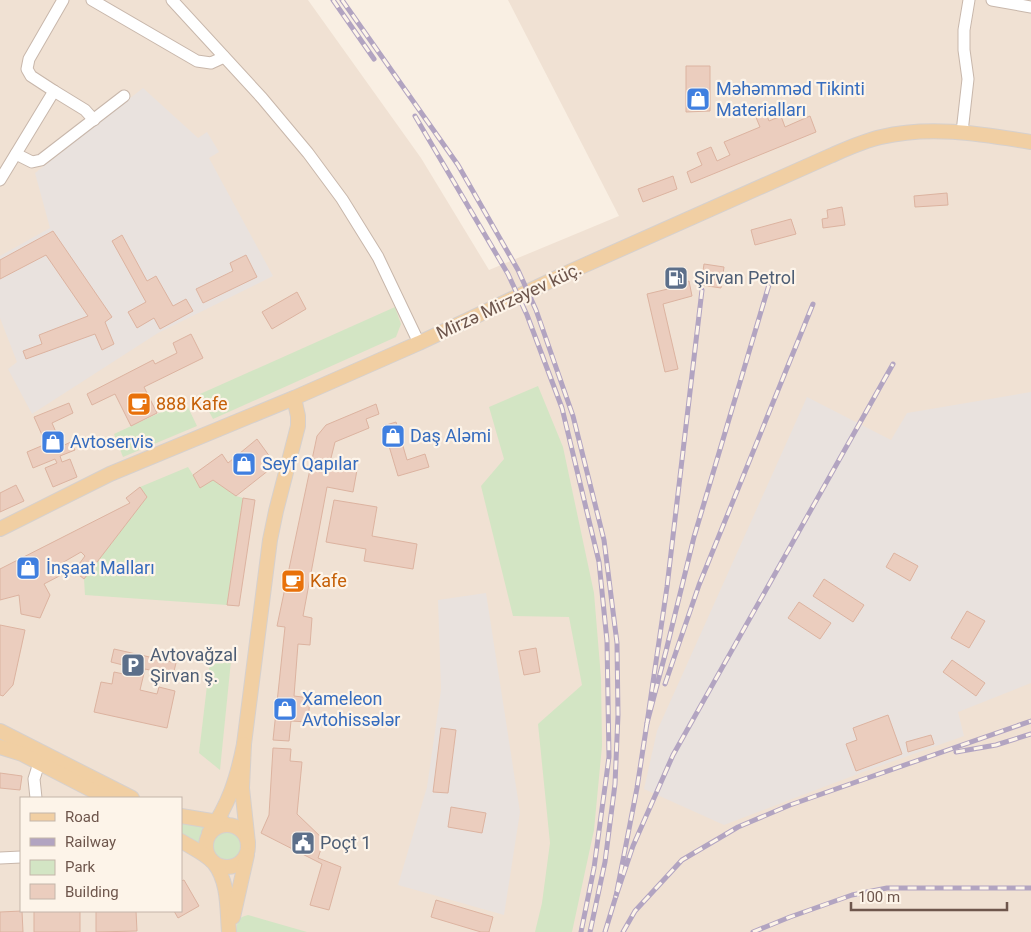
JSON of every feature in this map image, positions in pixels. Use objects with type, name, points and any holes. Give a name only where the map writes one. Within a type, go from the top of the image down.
[{"type":"main road","name":"Mirzə Mirzəyev küç.","points":[[0,529],[110,474],[294,398],[419,343],[566,273],[853,146],[897,134],[928,131],[962,132],[1031,142]]},
{"type":"main road","points":[[229,932],[248,846],[242,788],[244,744],[270,540],[298,426],[294,398]]},
{"type":"main road","points":[[0,731],[130,797]]},
{"type":"main road","points":[[229,932],[225,888],[221,876],[209,858],[205,846],[227,804],[244,744]]},
{"type":"main road","points":[[0,747],[8,748],[38,762],[105,797]]},
{"type":"main road","points":[[182,816],[213,828],[232,825],[243,831],[248,846],[242,861],[231,867],[219,866],[182,842]]},
{"type":"street","points":[[63,0],[29,60],[26,69],[31,76],[85,110],[94,120]]},
{"type":"street","points":[[92,0],[198,61],[212,63],[224,58]]},
{"type":"street","points":[[172,0],[262,98],[308,153],[342,199],[378,257],[419,343]]},
{"type":"street","points":[[962,132],[968,79],[964,50],[964,30],[969,0]]},
{"type":"street","points":[[992,0],[1031,7]]},
{"type":"street","points":[[0,180],[54,91]]},
{"type":"street","points":[[16,154],[32,162],[41,160],[124,96]]},
{"type":"street","points":[[36,797],[34,779],[38,762]]},
{"type":"street","points":[[0,858],[20,857]]},
{"type":"shaded area","points":[[0,0],[308,0],[421,158],[489,270],[619,216],[508,0],[1031,0],[1031,932],[0,932]]},
{"type":"shaded area","points":[[143,88],[198,138],[207,132],[219,152],[209,158],[273,276],[158,333],[32,414],[8,369],[17,362],[0,318],[0,256],[50,228],[35,173]]},
{"type":"shaded area","points":[[1031,392],[1031,683],[958,712],[964,736],[724,825],[644,789],[657,731],[807,397],[891,440],[907,413]]},
{"type":"shaded area","points":[[486,593],[520,812],[504,915],[398,885],[427,787],[441,690],[438,600]]},
{"type":"green space","points":[[395,307],[401,324],[396,337],[213,419],[200,394]]},
{"type":"green space","points":[[538,386],[563,447],[594,593],[601,678],[602,746],[594,830],[572,932],[535,932],[542,903],[550,843],[538,724],[582,685],[569,617],[513,616],[481,486],[504,459],[489,407]]},
{"type":"green space","points":[[185,401],[197,426],[123,457],[114,434]]},
{"type":"green space","points":[[188,467],[193,475],[213,480],[236,496],[243,498],[227,605],[85,595],[84,579],[147,497],[140,487]]},
{"type":"green space","points":[[210,660],[231,661],[220,770],[199,753]]},
{"type":"green space","points":[[182,821],[204,826],[198,845],[182,835]]},
{"type":"green space","points":[[227,831],[238,835],[242,846],[238,857],[227,861],[216,857],[212,846],[216,835]]},
{"type":"green space","points":[[248,915],[307,932],[236,932],[239,921],[242,917]]},
{"type":"building","points":[[686,66],[710,66],[710,111],[686,112]]},
{"type":"building","points":[[765,111],[769,121],[781,116],[785,127],[810,116],[816,132],[691,183],[687,172],[702,165],[697,153],[711,147],[717,161],[730,155],[724,142],[760,127],[755,115]]},
{"type":"building","points":[[673,176],[677,189],[643,202],[638,189]]},
{"type":"building","points":[[947,193],[948,205],[915,207],[914,196]]},
{"type":"building","points":[[842,207],[845,225],[823,228],[822,219],[828,218],[827,210]]},
{"type":"building","points":[[791,219],[796,234],[755,245],[751,230]]},
{"type":"building","points":[[53,231],[112,317],[105,322],[114,344],[102,350],[95,334],[26,359],[23,351],[42,344],[39,335],[88,316],[46,255],[0,279],[0,260]]},
{"type":"building","points":[[122,235],[147,281],[156,276],[173,306],[186,299],[193,311],[160,329],[154,318],[137,328],[128,312],[146,302],[112,241]]},
{"type":"building","points":[[246,255],[257,277],[203,303],[196,289],[233,271],[230,263]]},
{"type":"building","points":[[704,264],[724,267],[721,288],[701,285]]},
{"type":"building","points":[[680,268],[684,283],[689,281],[692,296],[663,304],[678,369],[665,372],[647,294],[672,288],[668,271]]},
{"type":"building","points":[[297,292],[306,309],[272,329],[262,312]]},
{"type":"building","points":[[191,334],[203,358],[144,387],[157,413],[131,426],[115,394],[92,405],[87,394],[153,360],[155,364],[177,353],[173,343]]},
{"type":"building","points":[[69,403],[73,413],[52,423],[62,446],[71,442],[75,450],[60,456],[62,462],[70,459],[77,477],[53,487],[45,468],[57,463],[55,459],[33,468],[27,452],[46,444],[34,417]]},
{"type":"building","points":[[376,404],[379,414],[366,419],[369,428],[335,442],[329,466],[357,470],[353,492],[327,487],[303,616],[312,618],[310,645],[298,644],[294,696],[310,698],[308,722],[291,721],[289,741],[273,740],[285,627],[277,626],[317,436],[326,425]]},
{"type":"building","points":[[396,422],[407,460],[425,454],[429,467],[398,476],[383,426]]},
{"type":"building","points":[[257,439],[270,457],[263,463],[269,470],[236,496],[213,480],[200,488],[193,475],[222,454],[228,463]]},
{"type":"building","points":[[16,485],[24,501],[0,512],[0,493]]},
{"type":"building","points":[[140,487],[147,497],[84,579],[74,571],[85,556],[81,552],[62,563],[67,572],[44,584],[50,595],[40,618],[21,614],[19,595],[0,600],[0,569],[130,503],[126,498]]},
{"type":"building","points":[[243,498],[255,500],[239,606],[227,605]]},
{"type":"building","points":[[334,500],[377,507],[372,536],[417,544],[413,569],[364,561],[366,549],[326,542]]},
{"type":"building","points":[[894,553],[918,566],[910,581],[886,567]]},
{"type":"building","points":[[824,579],[864,605],[853,622],[813,596]]},
{"type":"building","points":[[799,602],[831,623],[820,639],[788,618]]},
{"type":"building","points":[[967,611],[985,621],[969,648],[951,638]]},
{"type":"building","points":[[0,625],[25,630],[13,685],[3,696],[0,695]]},
{"type":"building","points":[[536,648],[540,672],[524,675],[519,651]]},
{"type":"building","points":[[114,649],[176,663],[173,675],[145,669],[140,690],[157,694],[159,687],[175,691],[167,728],[94,712],[101,682],[112,684],[114,672],[133,676],[135,668],[111,662]]},
{"type":"building","points":[[952,660],[985,683],[976,696],[943,672]]},
{"type":"building","points":[[888,715],[902,754],[856,771],[846,744],[857,740],[853,728]]},
{"type":"building","points":[[441,728],[456,730],[448,793],[433,792]]},
{"type":"building","points":[[931,735],[934,744],[908,752],[906,742]]},
{"type":"building","points":[[273,748],[291,749],[290,761],[302,762],[297,814],[324,840],[318,858],[341,867],[329,910],[310,905],[322,864],[261,833],[269,815]]},
{"type":"building","points":[[0,773],[22,776],[20,790],[0,788]]},
{"type":"building","points":[[451,807],[486,813],[482,833],[448,827]]},
{"type":"building","points":[[184,880],[199,906],[178,918],[175,912],[182,912],[182,881]]},
{"type":"building","points":[[436,900],[493,917],[489,932],[481,932],[431,917]]},
{"type":"building","points":[[0,912],[22,912],[23,932],[0,932]]},
{"type":"building","points":[[34,912],[80,912],[80,932],[34,932]]},
{"type":"building","points":[[96,912],[136,912],[137,931],[96,932]]},
{"type":"railway","points":[[333,0],[374,59]]},
{"type":"railway","points":[[342,0],[458,165],[518,270],[536,310],[573,416],[604,540],[617,643],[618,715],[615,784],[605,862],[590,932]]},
{"type":"railway","points":[[415,116],[508,274],[527,315],[562,408],[599,562],[607,641],[609,757],[594,868],[581,932]]},
{"type":"railway","points":[[702,290],[667,587],[647,723],[694,537],[771,278]]},
{"type":"railway","points":[[665,684],[699,585],[813,304]]},
{"type":"railway","points":[[647,723],[637,788],[616,896],[633,846],[673,755],[893,364]]},
{"type":"railway","points":[[623,932],[635,911],[682,860],[738,827],[790,805],[1031,721]]},
{"type":"railway","points":[[956,752],[996,745],[1031,734]]},
{"type":"railway","points":[[753,932],[852,895],[887,888],[1031,888]]},
{"type":"railway","points":[[605,932],[616,896]]},
{"type":"place","name":"Məhəmməd Tikinti Materialları","points":[[698,99]]},
{"type":"place","name":"Şirvan Petrol","points":[[676,278]]},
{"type":"place","name":"888 Kafe","points":[[139,404]]},
{"type":"place","name":"Daş Aləmi","points":[[393,436]]},
{"type":"place","name":"Avtoservis","points":[[53,442]]},
{"type":"place","name":"Seyf Qapılar","points":[[244,464]]},
{"type":"place","name":"İnşaat Malları","points":[[28,568]]},
{"type":"place","name":"Kafe","points":[[293,581]]},
{"type":"place","name":"Avtovağzal Şirvan ş.","points":[[133,665]]},
{"type":"place","name":"Xameleon Avtohissələr","points":[[285,709]]},
{"type":"place","name":"Poçt 1","points":[[303,843]]}]
